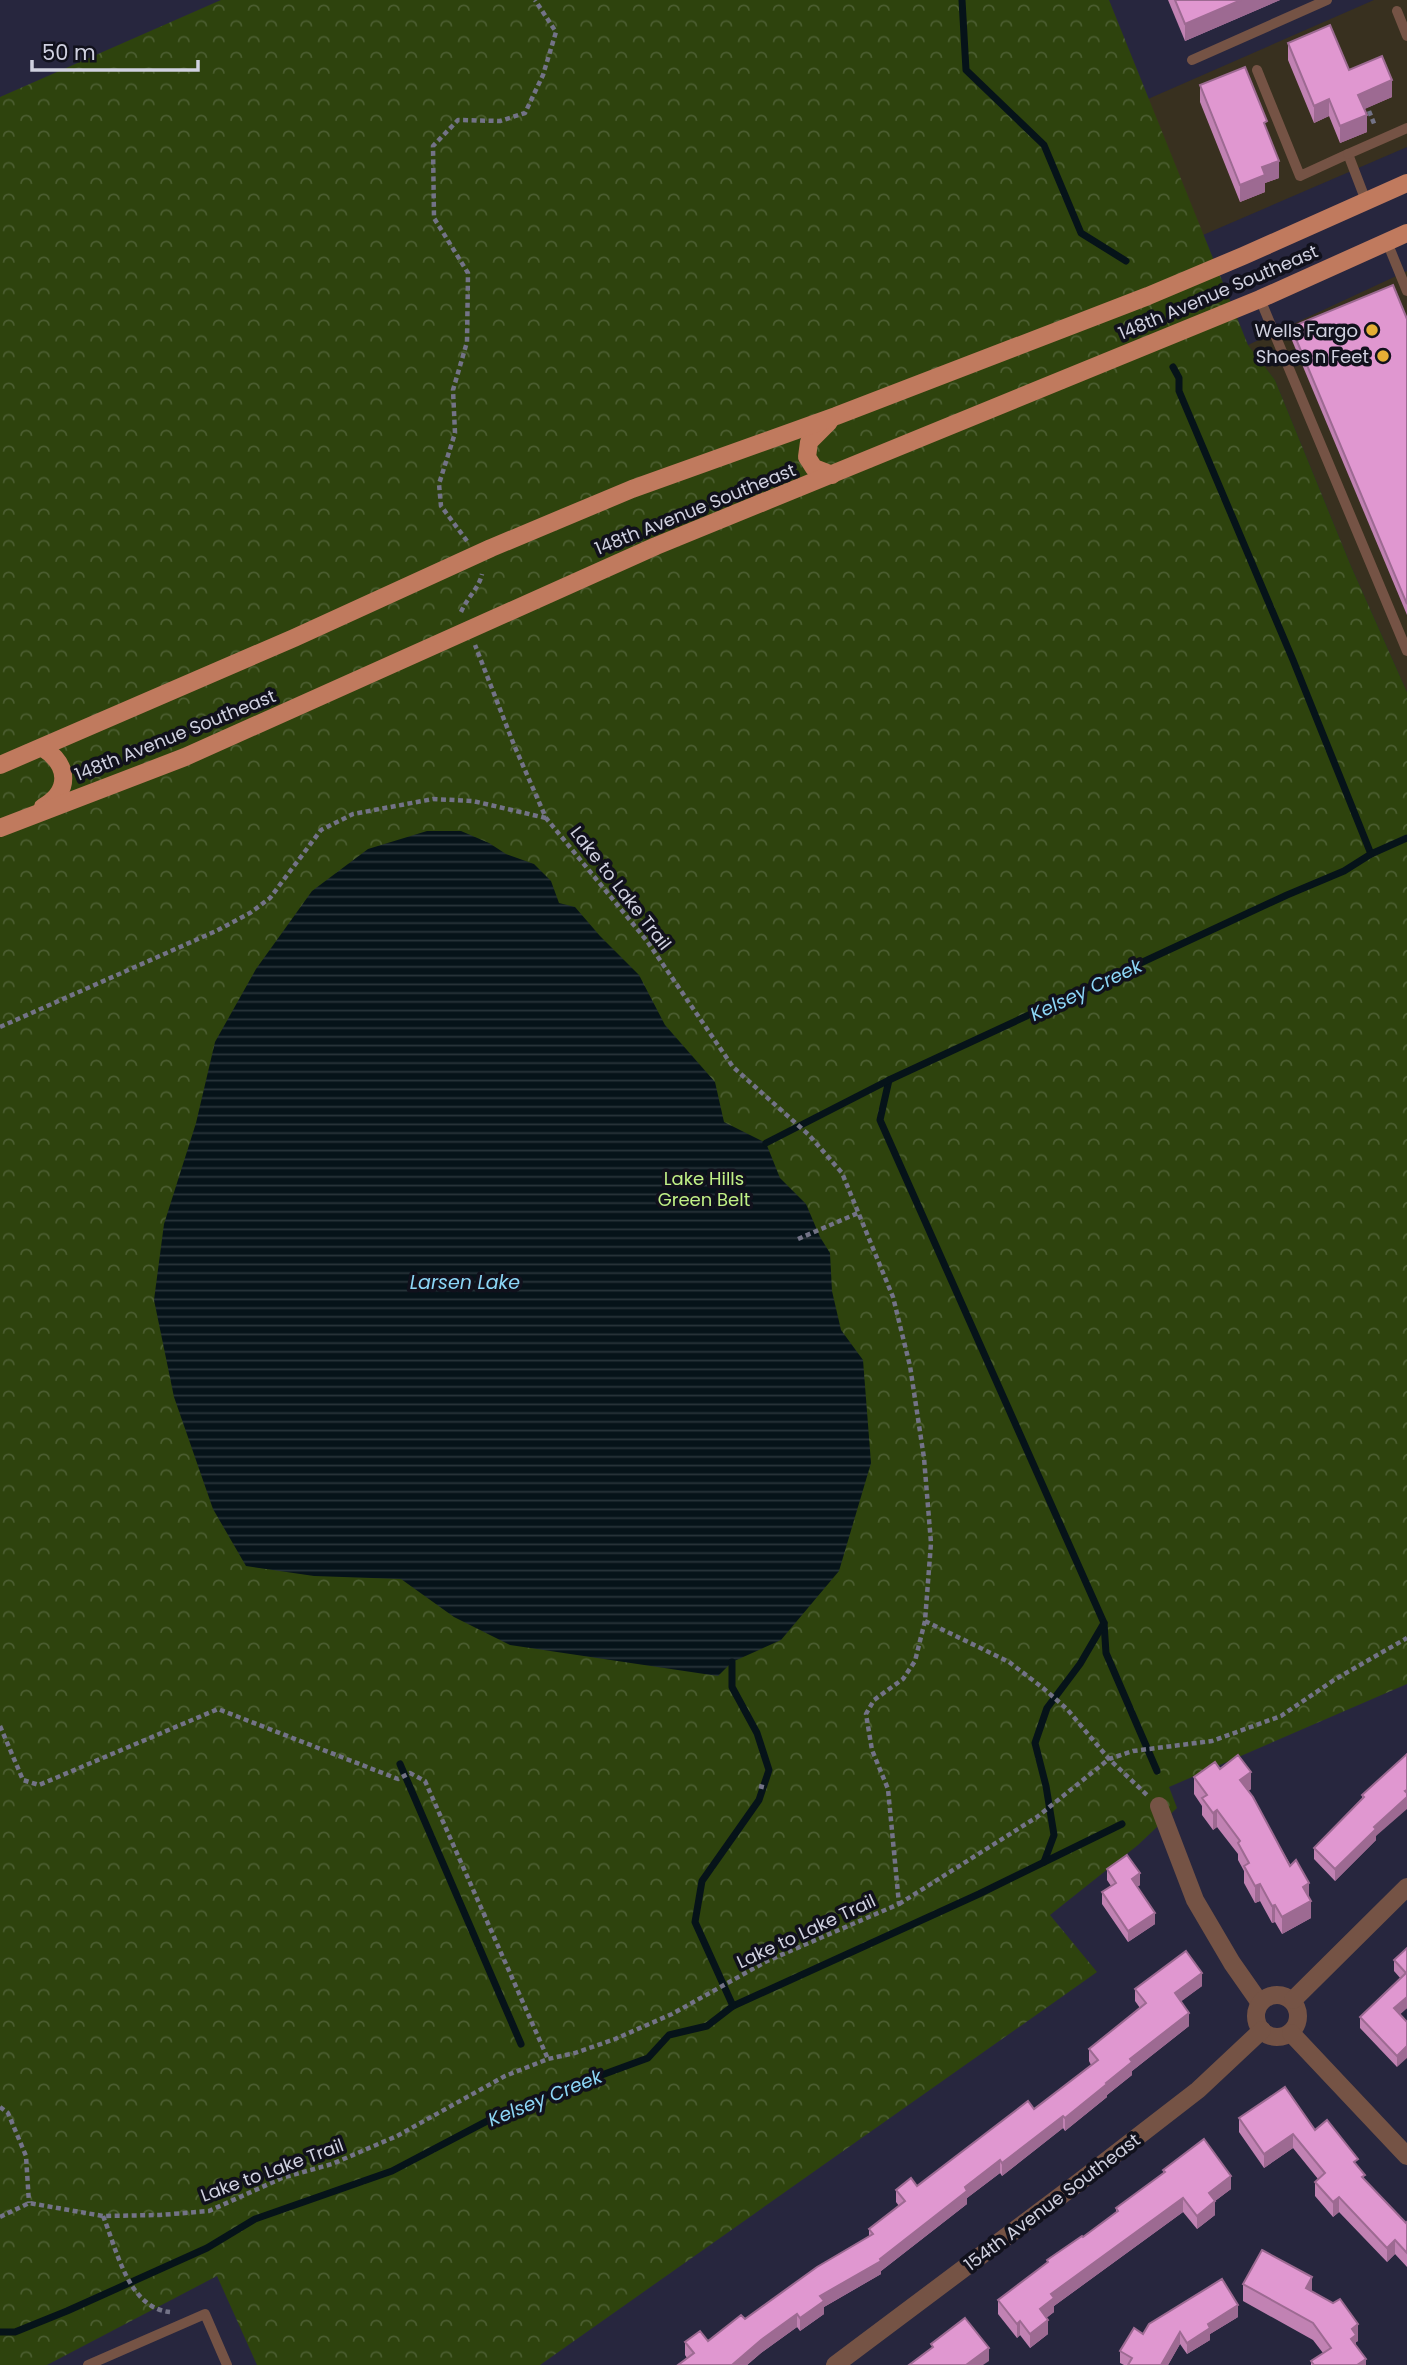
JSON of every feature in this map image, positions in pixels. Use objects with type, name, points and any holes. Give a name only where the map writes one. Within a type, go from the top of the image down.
[{"type":"main road","name":"148th Avenue Southeast","points":[[0,765],[632,489],[836,416],[1148,296],[1407,183]]},
{"type":"main road","name":"148th Avenue Southeast","points":[[0,828],[185,757],[656,546],[1260,299],[1407,233]]},
{"type":"main road","points":[[832,475],[820,471],[810,463],[806,450],[814,435],[836,416]]},
{"type":"main road","points":[[17,821],[52,802],[60,793],[64,781],[62,766],[55,755],[43,748]]},
{"type":"street","points":[[1158,1806],[1195,1900],[1232,1963],[1260,2003]]},
{"type":"street","points":[[1293,2000],[1407,1887]]},
{"type":"street","points":[[1272,1995],[1287,1996],[1293,2000],[1299,2013],[1299,2021],[1291,2033],[1272,2037],[1262,2030],[1256,2017],[1260,2003],[1272,1995]]},
{"type":"street","name":"154th Avenue Southeast","points":[[835,2365],[1198,2090],[1262,2030]]},
{"type":"street","points":[[1291,2033],[1407,2156]]},
{"type":"lane","points":[[1192,60],[1327,0]]},
{"type":"lane","points":[[1397,11],[1407,36]]},
{"type":"lane","points":[[1257,70],[1300,176],[1407,128]]},
{"type":"lane","points":[[1348,154],[1366,201]]},
{"type":"lane","points":[[1387,242],[1407,291]]},
{"type":"lane","points":[[1260,299],[1407,651]]},
{"type":"lane","points":[[88,2365],[205,2314],[227,2365]]},
{"type":"path","points":[[461,534],[441,506],[439,484],[455,433],[453,390],[467,342],[468,273],[434,218],[433,146],[458,120],[500,121],[525,113],[543,75],[556,32],[536,0]]},
{"type":"path","points":[[1369,111],[1377,130]]},
{"type":"path","points":[[461,615],[465,602],[480,583],[482,574],[479,568]]},
{"type":"path","name":"Lake to Lake Trail","points":[[29,2203],[103,2216],[160,2216],[209,2211],[282,2178],[332,2164],[397,2136],[505,2076],[548,2059],[615,2039],[672,2014],[767,1961],[899,1904],[888,1789],[872,1750],[866,1714],[874,1700],[903,1679],[915,1661],[925,1621],[931,1543],[925,1458],[910,1366],[893,1297],[842,1173],[809,1135],[733,1067],[647,941],[546,818],[477,649]]},
{"type":"path","points":[[0,1027],[216,931],[250,913],[270,898],[321,830],[353,814],[433,799],[473,801],[546,818]]},
{"type":"path","points":[[798,1239],[858,1213]]},
{"type":"path","points":[[925,1621],[1009,1662],[1043,1688],[1067,1709],[1109,1759],[1158,1806]]},
{"type":"path","points":[[899,1904],[1037,1817],[1109,1759],[1133,1751],[1212,1741],[1282,1716],[1334,1680],[1407,1638]]},
{"type":"path","points":[[0,1726],[23,1780],[39,1784],[218,1709],[398,1779],[410,1773],[425,1781],[548,2059]]},
{"type":"path","points":[[760,1786],[767,1788]]},
{"type":"path","points":[[0,2107],[8,2113],[26,2156],[29,2203],[0,2217]]},
{"type":"path","points":[[103,2216],[133,2291],[145,2304],[165,2312],[205,2314]]},
{"type":"shaded area","points":[[1374,0],[1407,0],[1407,147],[1203,235],[1148,99]]},
{"type":"shaded area","points":[[1407,271],[1407,692],[1351,566],[1275,380],[1248,345]]},
{"type":"green space","name":"Lake Hills Green Belt","points":[[221,0],[1109,0],[1248,345],[1275,380],[1351,566],[1407,692],[1407,1684],[1169,1787],[1177,1808],[1138,1845],[1050,1915],[1097,1972],[540,2365],[257,2365],[217,2276],[47,2365],[0,2365],[0,97]]},
{"type":"water","name":"Larsen Lake","points":[[427,831],[461,831],[506,854],[534,864],[551,881],[559,903],[575,907],[639,975],[665,1025],[715,1082],[724,1122],[766,1143],[780,1178],[806,1204],[830,1253],[832,1291],[841,1330],[863,1360],[871,1463],[839,1571],[781,1640],[732,1662],[718,1676],[510,1645],[454,1617],[401,1579],[314,1576],[246,1566],[213,1509],[174,1397],[154,1300],[164,1224],[196,1123],[215,1042],[256,969],[312,891],[368,849]]},
{"type":"building","points":[[1175,0],[1241,0],[1185,24]]},
{"type":"building","points":[[1330,25],[1349,70],[1382,56],[1392,80],[1358,95],[1367,115],[1340,126],[1329,99],[1314,106],[1288,43]]},
{"type":"building","points":[[1245,67],[1267,121],[1264,123],[1279,161],[1262,167],[1265,175],[1240,185],[1200,85]]},
{"type":"building","points":[[1393,285],[1407,319],[1407,604],[1291,327]]},
{"type":"building","points":[[1407,1754],[1407,1797],[1374,1827],[1376,1829],[1335,1869],[1314,1848],[1364,1797],[1362,1795]]},
{"type":"building","points":[[1238,1755],[1251,1772],[1240,1780],[1253,1797],[1290,1866],[1296,1860],[1309,1883],[1303,1887],[1311,1901],[1282,1917],[1275,1905],[1272,1906],[1260,1884],[1255,1886],[1244,1866],[1249,1863],[1238,1843],[1240,1841],[1217,1810],[1213,1813],[1202,1798],[1207,1795],[1194,1777],[1215,1762],[1220,1769]]},
{"type":"building","points":[[1127,1855],[1140,1873],[1132,1879],[1155,1913],[1128,1931],[1102,1892],[1116,1883],[1107,1869]]},
{"type":"building","points":[[1407,1948],[1407,1997],[1394,2008],[1407,2022],[1407,2046],[1397,2056],[1360,2017],[1406,1973],[1394,1960]]},
{"type":"building","points":[[1186,1951],[1202,1973],[1175,1993],[1189,2013],[1130,2059],[1132,2062],[1107,2084],[1065,2118],[1063,2116],[1002,2163],[1000,2160],[965,2187],[967,2191],[880,2259],[881,2261],[820,2296],[824,2301],[800,2318],[797,2314],[732,2365],[678,2365],[694,2353],[685,2342],[700,2331],[708,2341],[741,2315],[745,2319],[817,2267],[873,2234],[869,2229],[905,2201],[896,2190],[911,2178],[917,2186],[1028,2101],[1034,2109],[1098,2060],[1089,2049],[1146,2003],[1135,1989]]},
{"type":"building","points":[[1285,2087],[1315,2130],[1327,2120],[1358,2159],[1354,2162],[1365,2175],[1362,2177],[1407,2222],[1407,2253],[1395,2240],[1387,2248],[1339,2197],[1333,2202],[1315,2182],[1325,2173],[1293,2134],[1264,2154],[1239,2118]]},
{"type":"building","points":[[1204,2139],[1231,2176],[1209,2193],[1215,2201],[1197,2216],[1183,2198],[1051,2294],[1054,2298],[1040,2309],[1048,2320],[1030,2334],[1020,2321],[1017,2324],[998,2300],[1048,2262],[1047,2260],[1118,2211],[1116,2208]]},
{"type":"building","points":[[1262,2250],[1312,2277],[1306,2288],[1333,2303],[1340,2299],[1358,2324],[1352,2329],[1356,2335],[1351,2339],[1366,2359],[1357,2365],[1314,2365],[1311,2361],[1331,2348],[1313,2323],[1243,2284]]},
{"type":"building","points":[[1222,2279],[1238,2305],[1208,2324],[1210,2328],[1187,2343],[1180,2332],[1161,2365],[1128,2365],[1132,2358],[1120,2351],[1134,2328],[1143,2334],[1149,2324]]},
{"type":"building","points":[[965,2318],[989,2348],[966,2365],[909,2365],[933,2347],[931,2344]]},
{"type":"waterway","points":[[962,0],[966,70],[1044,145],[1081,233],[1126,261]]},
{"type":"waterway","points":[[1173,367],[1179,378],[1179,391],[1293,660],[1371,854]]},
{"type":"waterway","name":"Kelsey Creek","points":[[766,1143],[889,1080],[1344,871],[1371,854],[1407,838]]},
{"type":"waterway","points":[[889,1080],[880,1120],[1104,1623],[1106,1653],[1157,1771]]},
{"type":"waterway","points":[[1044,1862],[1054,1835],[1035,1743],[1047,1708],[1080,1664],[1104,1623]]},
{"type":"waterway","name":"Kelsey Creek","points":[[0,2332],[15,2332],[67,2311],[207,2248],[255,2219],[392,2171],[512,2108],[648,2058],[669,2035],[707,2026],[733,2006],[695,1922],[702,1881],[759,1800],[769,1770],[757,1733],[732,1687],[732,1662]]},
{"type":"waterway","points":[[400,1764],[521,2044]]},
{"type":"waterway","points":[[733,2006],[979,1894],[1122,1824]]},
{"type":"place","name":"Wells Fargo","points":[[1372,330]]},
{"type":"place","name":"Shoes n Feet","points":[[1383,356]]}]
